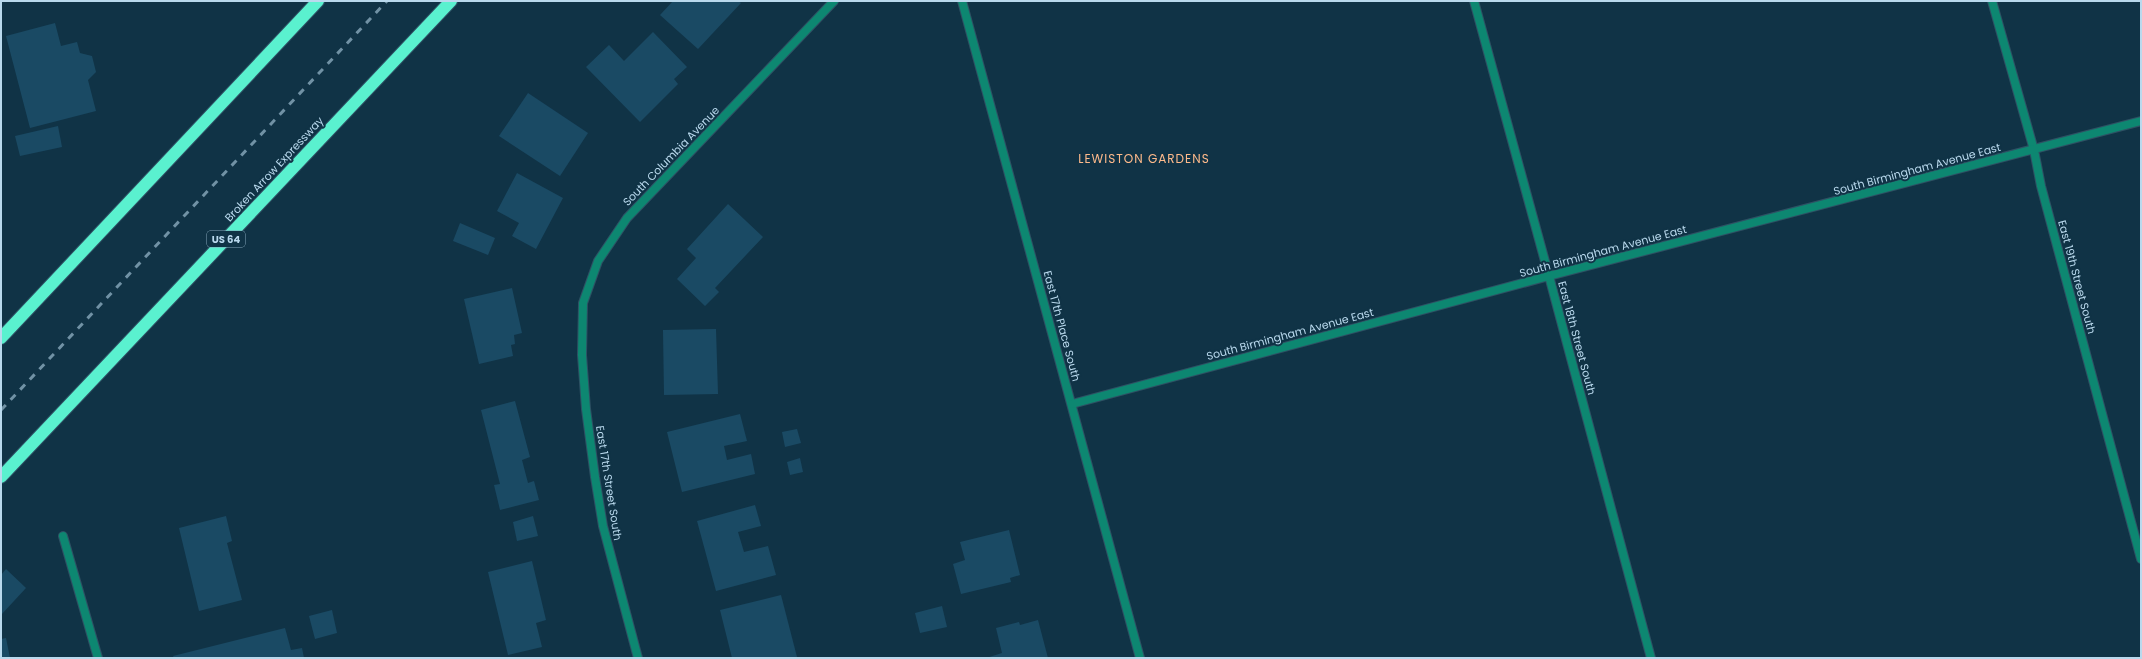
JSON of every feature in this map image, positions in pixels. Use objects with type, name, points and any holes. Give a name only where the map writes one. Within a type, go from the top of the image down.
[{"type":"highway","points":[[1,338],[318,1]]},
{"type":"highway","name":"Broken Arrow Expressway","points":[[1,477],[451,1]]},
{"type":"street","name":"South Columbia Avenue","points":[[582,355],[583,303],[598,261],[627,218],[834,1]]},
{"type":"street","name":"East 17th Place South","points":[[962,1],[1140,658]]},
{"type":"street","name":"East 18th Street South","points":[[1474,1],[1651,658]]},
{"type":"street","name":"East 19th Street South","points":[[1992,1],[2034,150],[2041,186],[2141,559]]},
{"type":"street","name":"South Birmingham Avenue East","points":[[1072,404],[1549,276],[2141,121]]},
{"type":"street","name":"East 17th Street South","points":[[582,355],[586,409],[603,526],[638,658]]},
{"type":"street","points":[[63,536],[98,658]]},
{"type":"building","points":[[673,1],[738,1],[741,3],[698,49],[660,15]]},
{"type":"building","points":[[55,23],[61,46],[77,42],[80,53],[92,56],[96,72],[88,80],[96,111],[30,128],[6,36]]},
{"type":"building","points":[[653,32],[687,67],[674,79],[678,84],[640,122],[586,67],[609,45],[624,61]]},
{"type":"building","points":[[528,93],[588,133],[560,176],[499,136]]},
{"type":"building","points":[[58,126],[62,147],[20,156],[15,136]]},
{"type":"building","points":[[517,173],[563,198],[536,249],[512,236],[519,223],[497,211]]},
{"type":"building","points":[[728,204],[763,237],[715,288],[719,292],[705,306],[677,279],[696,258],[687,249]]},
{"type":"building","points":[[460,223],[495,238],[488,255],[453,241]]},
{"type":"building","points":[[512,288],[522,333],[514,335],[515,344],[511,345],[513,356],[479,364],[464,299]]},
{"type":"building","points":[[716,329],[718,394],[664,395],[663,330]]},
{"type":"building","points":[[515,401],[530,457],[522,460],[528,483],[534,481],[539,500],[500,510],[494,485],[500,484],[481,410]]},
{"type":"building","points":[[740,414],[747,441],[724,446],[727,460],[751,454],[755,474],[682,492],[667,432]]},
{"type":"building","points":[[797,429],[801,443],[785,447],[782,432]]},
{"type":"building","points":[[800,458],[803,472],[790,475],[787,462]]},
{"type":"building","points":[[755,505],[761,526],[738,532],[744,552],[768,546],[776,575],[716,591],[697,521]]},
{"type":"building","points":[[226,516],[232,541],[227,543],[242,600],[199,611],[179,528]]},
{"type":"building","points":[[533,516],[538,536],[517,541],[513,522]]},
{"type":"building","points":[[1009,530],[1020,575],[1010,578],[1011,582],[961,594],[953,564],[965,560],[960,542]]},
{"type":"building","points":[[532,561],[546,620],[536,623],[542,647],[508,655],[488,572]]},
{"type":"building","points":[[6,569],[26,588],[1,615],[1,575]]},
{"type":"building","points":[[781,595],[797,657],[732,658],[720,610]]},
{"type":"building","points":[[942,606],[947,627],[920,633],[915,613]]},
{"type":"building","points":[[332,610],[337,633],[315,639],[309,616]]},
{"type":"building","points":[[1038,620],[1048,658],[986,658],[1002,653],[996,628],[1019,622],[1020,625]]},
{"type":"building","points":[[285,628],[291,650],[302,648],[304,658],[174,658],[173,656]]},
{"type":"building","points":[[6,638],[10,658],[1,658],[1,639]]},
{"type":"railway","points":[[1,410],[387,1]]},
{"type":"district","name":"LEWISTON GARDENS","points":[[1144,159]]}]
